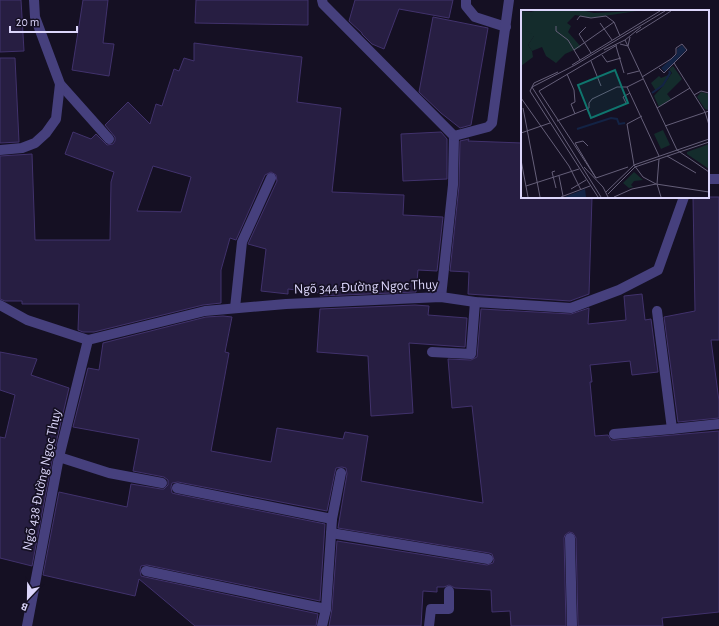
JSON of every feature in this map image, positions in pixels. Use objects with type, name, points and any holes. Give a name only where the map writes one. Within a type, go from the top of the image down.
[{"type":"street","points":[[34,0],[35,17],[60,84],[109,139]]},
{"type":"street","points":[[322,0],[323,4],[454,136],[453,185],[441,297]]},
{"type":"street","points":[[466,0],[466,6],[475,18],[506,27]]},
{"type":"street","points":[[454,136],[488,127],[492,122],[506,27],[508,0]]},
{"type":"street","points":[[0,150],[22,148],[35,143],[46,133],[56,118],[60,84]]},
{"type":"street","points":[[235,308],[242,242],[271,178]]},
{"type":"street","name":"Ngõ 344 Đường Ngọc Thụy","points":[[88,340],[205,311],[286,304],[441,297],[475,302],[571,308],[619,290],[658,270],[684,198]]},
{"type":"street","points":[[432,352],[471,354],[475,302]]},
{"type":"street","points":[[0,305],[27,320],[88,340]]},
{"type":"street","points":[[657,311],[672,429]]},
{"type":"street","name":"Ngõ 438 Đường Ngọc Thụy","points":[[27,626],[59,457],[88,340]]},
{"type":"street","points":[[614,434],[719,424]]},
{"type":"street","points":[[59,457],[110,473],[162,483]]},
{"type":"street","points":[[322,626],[326,609],[332,518],[341,473]]},
{"type":"street","points":[[177,488],[332,518]]},
{"type":"street","points":[[331,532],[488,559]]},
{"type":"street","points":[[570,538],[572,626]]},
{"type":"street","points":[[146,571],[326,609]]},
{"type":"street","points":[[429,626],[431,609],[449,609],[449,591]]},
{"type":"building","points":[[0,0],[21,0],[24,51],[0,52]]},
{"type":"building","points":[[83,0],[108,0],[103,43],[114,44],[109,76],[72,70]]},
{"type":"building","points":[[196,0],[308,0],[308,25],[195,23]]},
{"type":"building","points":[[355,0],[453,0],[449,18],[399,9],[384,49],[372,44],[349,21]]},
{"type":"building","points":[[433,17],[488,28],[471,125],[460,128],[441,113],[419,92]]},
{"type":"building","points":[[194,43],[302,57],[297,102],[341,108],[332,192],[404,195],[403,215],[443,217],[437,271],[418,270],[416,292],[320,296],[321,293],[288,289],[288,294],[261,291],[266,249],[248,244],[277,181],[276,175],[271,172],[265,175],[236,240],[230,238],[221,270],[221,303],[203,305],[94,332],[83,332],[78,330],[79,304],[22,304],[22,301],[5,301],[0,299],[0,156],[32,154],[35,240],[110,240],[111,182],[114,172],[65,154],[73,132],[91,139],[96,134],[107,145],[113,144],[115,137],[105,125],[128,102],[150,124],[156,104],[162,106],[174,69],[179,71],[184,58],[194,61]],"holes":[[[153,166],[191,177],[181,212],[137,211]]]},
{"type":"building","points":[[0,58],[15,58],[19,142],[0,143]]},
{"type":"building","points":[[441,132],[447,139],[447,179],[403,181],[401,134]]},
{"type":"building","points":[[469,139],[468,141],[521,143],[521,198],[592,198],[589,294],[570,301],[468,294],[469,272],[450,271],[459,186],[460,141]]},
{"type":"building","points":[[719,197],[719,340],[711,340],[719,401],[719,418],[678,422],[664,317],[695,311],[693,198]]},
{"type":"building","points":[[642,294],[645,320],[651,319],[658,372],[632,375],[630,361],[590,365],[595,436],[608,435],[611,440],[615,440],[719,431],[719,612],[662,618],[663,626],[578,626],[576,538],[573,533],[569,532],[564,538],[566,626],[511,626],[510,611],[492,612],[491,590],[455,588],[449,585],[437,587],[437,592],[423,591],[421,626],[329,626],[332,609],[337,541],[487,565],[493,563],[494,560],[492,554],[489,553],[338,528],[347,474],[346,468],[342,467],[336,468],[327,511],[178,482],[172,483],[171,487],[172,493],[176,494],[325,524],[320,601],[147,565],[141,566],[140,570],[141,576],[145,577],[318,614],[316,626],[195,626],[139,579],[135,596],[43,575],[59,492],[127,507],[131,484],[161,489],[164,489],[168,485],[168,480],[164,477],[133,471],[139,439],[73,427],[88,368],[99,370],[103,343],[206,317],[232,317],[225,352],[229,353],[211,451],[271,462],[277,428],[343,439],[345,432],[368,436],[361,481],[483,503],[472,406],[452,408],[448,359],[471,360],[477,357],[481,309],[571,314],[589,308],[588,324],[626,320],[624,296]]},
{"type":"building","points":[[415,305],[429,306],[428,315],[467,318],[465,347],[409,343],[413,413],[371,416],[368,356],[317,352],[320,309]]},
{"type":"building","points":[[0,352],[37,359],[31,375],[69,388],[53,456],[32,566],[0,558],[0,437],[5,438],[15,395],[0,390]]}]
